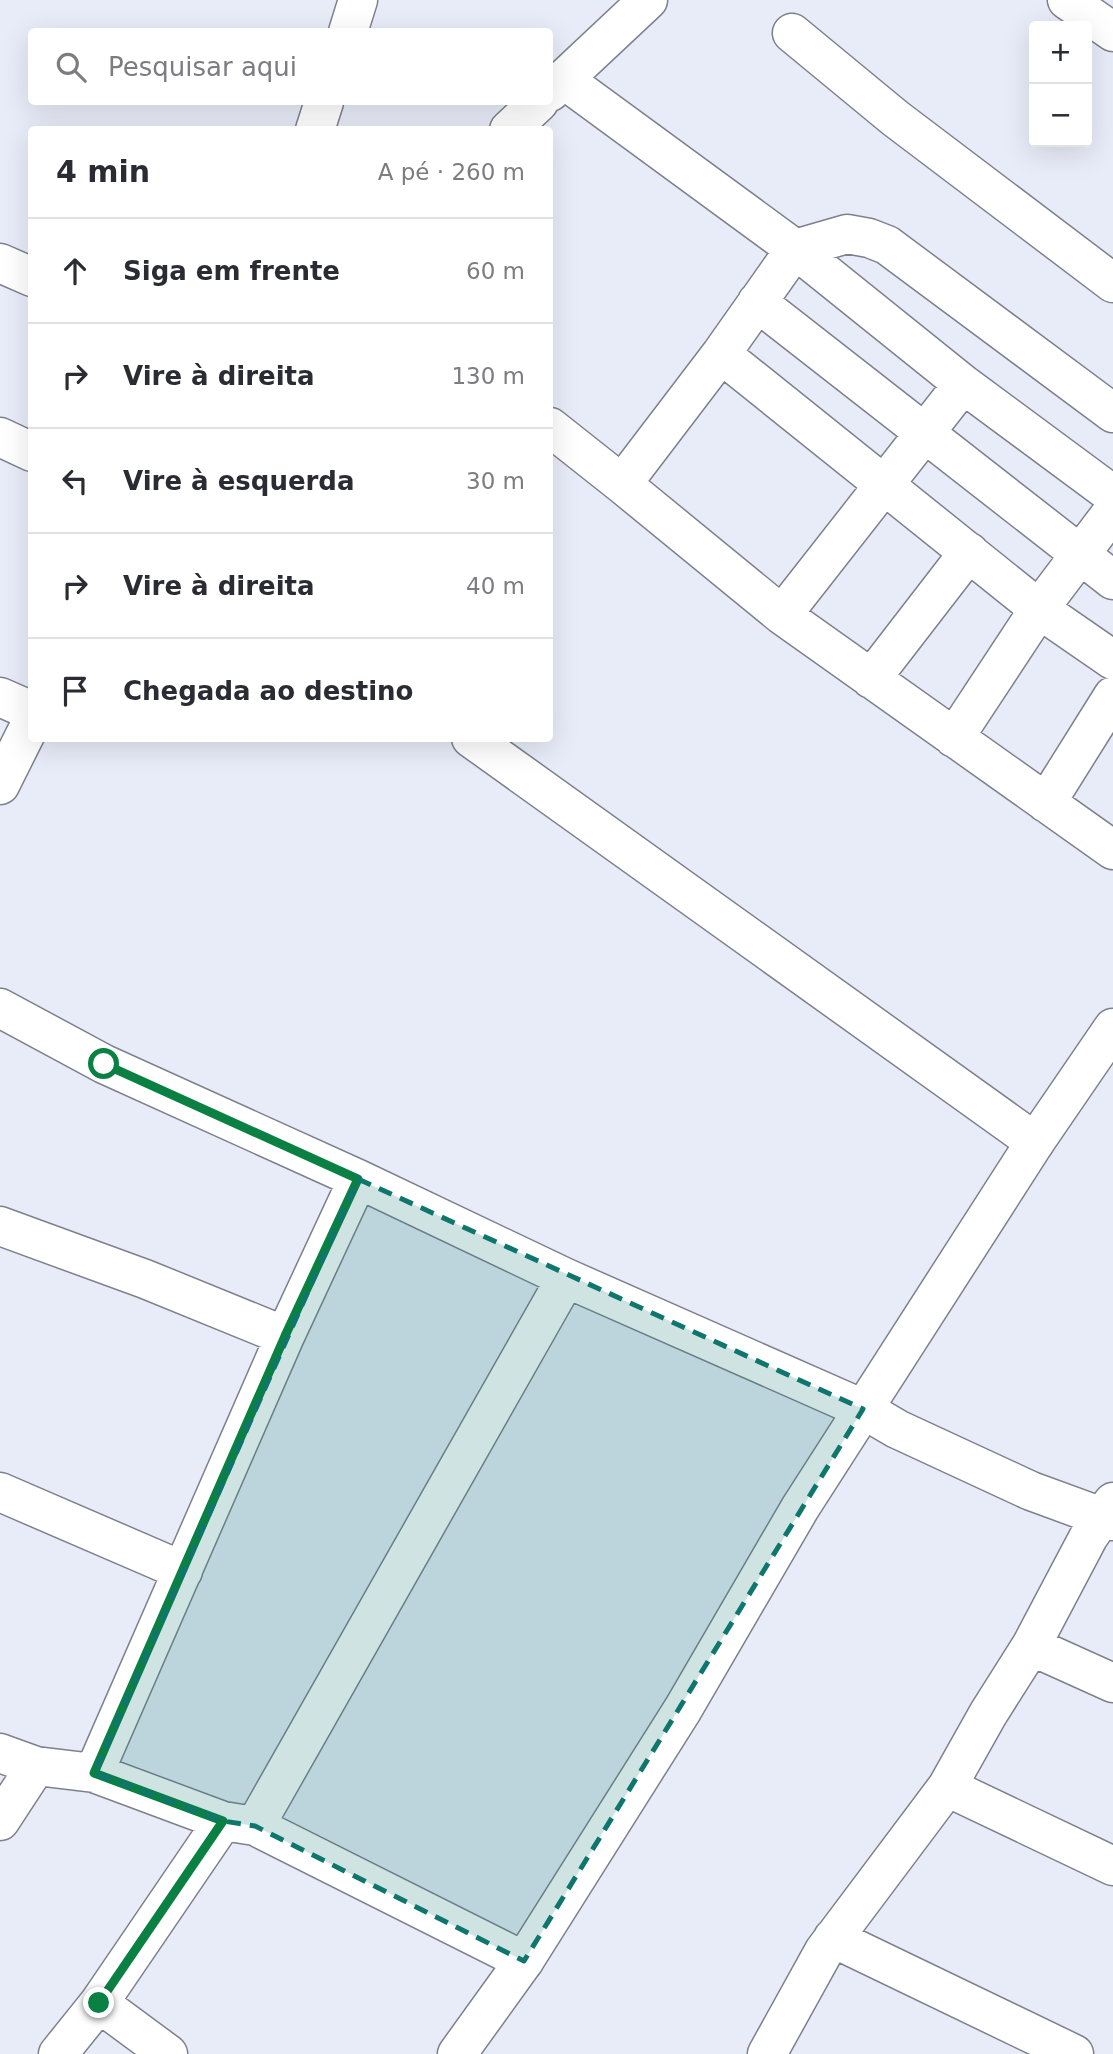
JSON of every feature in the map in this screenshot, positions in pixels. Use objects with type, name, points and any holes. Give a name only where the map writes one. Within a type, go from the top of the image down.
[{"type":"street","points":[[349,28],[358,0]]},
{"type":"street","points":[[553,89],[648,0]]},
{"type":"street","points":[[1067,0],[1113,32]]},
{"type":"street","points":[[792,33],[904,125],[1112,281]]},
{"type":"street","points":[[553,92],[795,249],[963,384],[1113,495]]},
{"type":"street","points":[[316,126],[323,105]]},
{"type":"street","points":[[513,126],[536,105]]},
{"type":"street","points":[[622,484],[795,249],[847,234],[887,245],[1113,413]]},
{"type":"street","points":[[0,263],[28,275]]},
{"type":"street","points":[[757,302],[1113,580]]},
{"type":"street","points":[[720,354],[1039,609],[1113,660]]},
{"type":"street","points":[[782,615],[963,384]]},
{"type":"street","points":[[553,429],[782,615],[1113,850]]},
{"type":"street","points":[[0,437],[28,451]]},
{"type":"street","points":[[954,738],[1039,609],[1113,511]]},
{"type":"street","points":[[871,679],[969,552]]},
{"type":"street","points":[[1046,803],[1113,696]]},
{"type":"street","points":[[0,697],[28,709]]},
{"type":"street","points":[[0,785],[28,729]]},
{"type":"street","points":[[477,742],[1035,1142]]},
{"type":"street","points":[[0,1009],[104,1064],[358,1179],[566,1279],[863,1409],[897,1429],[1031,1491],[1110,1513],[1089,1536],[1031,1646],[988,1714],[947,1787],[833,1938],[767,2054]]},
{"type":"street","points":[[457,2054],[524,1961],[683,1709],[800,1508],[1035,1142],[1113,1028]]},
{"type":"street","points":[[94,1773],[285,1336],[358,1179]]},
{"type":"street","points":[[0,1226],[145,1279],[285,1336]]},
{"type":"street","points":[[58,2054],[239,1823],[566,1279]]},
{"type":"street","points":[[0,1492],[183,1571]]},
{"type":"street","points":[[1031,1646],[1113,1683]]},
{"type":"street","points":[[0,1753],[36,1766],[94,1773],[239,1823],[524,1961]]},
{"type":"street","points":[[0,1821],[36,1766]]},
{"type":"street","points":[[947,1787],[1113,1866]]},
{"type":"street","points":[[833,1938],[1074,2054]]},
{"type":"street","points":[[99,2003],[168,2054]]},
{"type":"highlighted area","points":[[358,1179],[863,1409],[524,1961],[255,1826],[223,1821],[94,1773]]},
{"type":"route","points":[[99,2003],[223,1821],[94,1773],[285,1336],[358,1179],[104,1064]]}]
